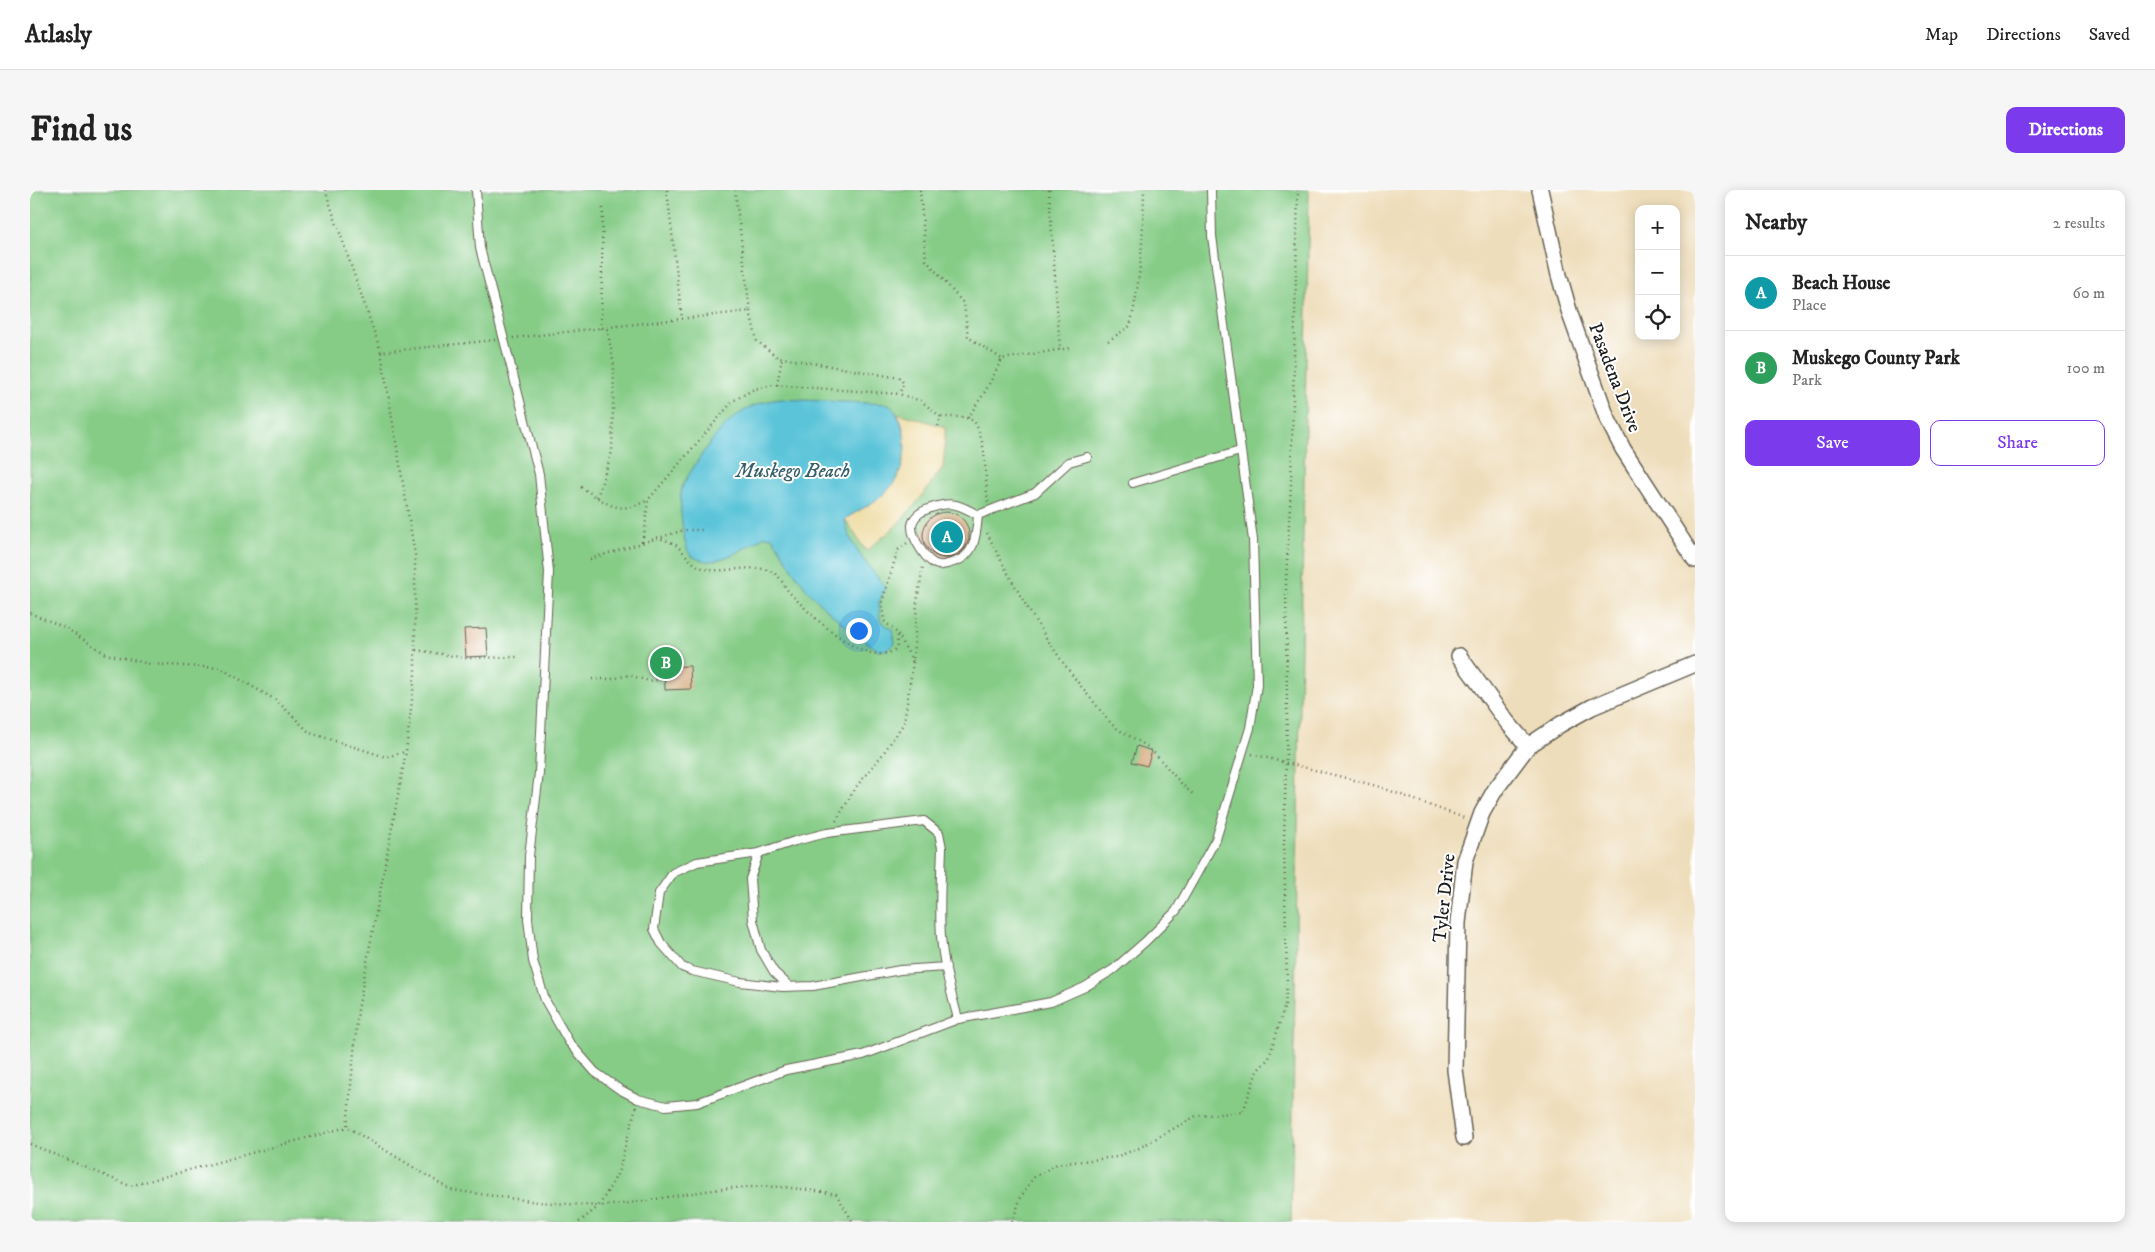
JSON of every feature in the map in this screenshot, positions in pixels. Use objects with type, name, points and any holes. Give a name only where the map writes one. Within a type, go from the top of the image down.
[{"type":"street","name":"Pasadena Drive","points":[[1540,190],[1568,306],[1607,418],[1623,449],[1695,560]]},
{"type":"street","points":[[1459,656],[1506,722],[1528,746]]},
{"type":"street","name":"Tyler Drive","points":[[1464,1138],[1455,1070],[1458,923],[1465,861],[1478,823],[1495,790],[1528,746],[1561,724],[1592,707],[1695,664]]},
{"type":"lane","points":[[476,190],[480,248],[539,474],[549,572],[539,773],[529,856],[528,919],[533,960],[545,1000],[569,1042],[595,1072],[619,1090],[638,1099],[666,1106],[697,1103],[786,1070],[863,1055],[958,1019],[1051,1002],[1085,987],[1114,969],[1176,911],[1216,839],[1250,728],[1257,685],[1253,540],[1212,236],[1211,190]]},
{"type":"lane","points":[[1133,483],[1240,451]]},
{"type":"lane","points":[[978,515],[1035,493],[1069,462],[1088,457]]},
{"type":"lane","points":[[950,502],[963,506],[978,515],[976,538],[972,550],[962,560],[938,565],[931,562],[915,538],[912,525],[916,516],[922,511],[950,502]]},
{"type":"lane","points":[[946,967],[900,970],[813,986],[740,982],[692,971],[682,967],[661,943],[654,929],[659,892],[674,873],[698,862],[759,853],[794,841],[828,833],[924,820],[939,834],[942,848],[941,937],[958,1019]]},
{"type":"lane","points":[[759,853],[750,879],[753,920],[761,950],[774,972],[789,986]]},
{"type":"path","points":[[325,190],[381,352],[415,555],[416,650],[413,701],[406,752],[358,1010],[346,1127]]},
{"type":"path","points":[[667,190],[682,319]]},
{"type":"path","points":[[734,190],[750,311],[757,341],[776,357],[900,378],[904,384],[899,394]]},
{"type":"path","points":[[920,190],[926,260],[964,304],[968,337],[1002,359],[1070,348]]},
{"type":"path","points":[[1049,190],[1060,350]]},
{"type":"path","points":[[1108,341],[1130,326],[1136,299],[1143,244],[1144,190]]},
{"type":"path","points":[[1012,1222],[1021,1197],[1033,1178],[1056,1164],[1116,1157],[1139,1148],[1196,1116],[1243,1112],[1256,1071],[1270,1058],[1285,1005],[1287,981],[1285,942],[1286,581],[1291,486],[1298,190]]},
{"type":"path","points":[[601,329],[604,206]]},
{"type":"path","points":[[381,352],[750,311]]},
{"type":"path","points":[[597,496],[612,452],[614,365],[607,328]]},
{"type":"path","points":[[778,385],[782,358]]},
{"type":"path","points":[[968,418],[986,390],[1002,359]]},
{"type":"path","points":[[581,487],[616,508],[633,508],[648,500],[733,402],[754,389],[778,385],[899,394],[921,401],[941,417],[974,420],[982,440],[985,483],[990,510]]},
{"type":"path","points":[[938,426],[941,417]]},
{"type":"path","points":[[642,542],[648,500]]},
{"type":"path","points":[[978,515],[1016,589],[1049,642],[1081,686],[1114,726],[1137,739],[1152,751],[1178,782],[1194,795]]},
{"type":"path","points":[[590,559],[684,530],[705,530]]},
{"type":"path","points":[[657,537],[677,545],[688,560],[705,569],[744,568],[774,572],[815,619],[861,651],[881,655],[893,651],[897,648],[897,633]]},
{"type":"path","points":[[913,663],[897,633],[884,621],[882,602],[895,566],[898,550],[915,538]]},
{"type":"path","points":[[828,833],[856,787],[882,755],[904,723],[913,663],[917,602],[925,555]]},
{"type":"path","points":[[30,613],[64,626],[106,654],[150,664],[220,668],[276,700],[310,733],[386,757],[406,752]]},
{"type":"path","points":[[416,650],[466,658],[516,657]]},
{"type":"path","points":[[592,680],[612,679],[629,675],[649,681],[665,679]]},
{"type":"path","points":[[1243,752],[1377,786],[1478,823]]},
{"type":"path","points":[[579,1222],[599,1206],[618,1172],[638,1099]]},
{"type":"path","points":[[30,1144],[130,1186],[346,1127],[451,1190],[538,1202],[599,1206],[741,1188],[775,1186],[836,1194],[853,1222]]},
{"type":"green space","points":[[30,190],[1309,190],[1291,1222],[30,1222]]},
{"type":"sand","points":[[898,413],[945,427],[943,467],[919,500],[895,527],[866,551],[845,519],[888,490],[904,431]]},
{"type":"water","name":"Muskego Beach","points":[[779,399],[889,404],[901,423],[904,435],[904,460],[895,482],[877,499],[845,519],[855,547],[885,587],[879,603],[880,620],[893,631],[895,643],[888,649],[879,651],[846,627],[816,600],[792,569],[772,537],[765,536],[736,553],[713,561],[704,561],[689,553],[683,531],[681,511],[681,493],[684,482],[711,441],[730,422],[751,407]]},
{"type":"building","points":[[942,512],[950,512],[959,516],[965,522],[969,535],[965,548],[959,554],[950,558],[942,558],[933,554],[927,548],[923,539],[923,531],[927,522],[933,516]]},
{"type":"building","points":[[486,628],[488,656],[466,657],[464,629]]},
{"type":"building","points":[[690,666],[691,689],[665,690],[664,667]]},
{"type":"building","points":[[1137,746],[1152,751],[1147,766],[1132,762]]},
{"type":"place","name":"Beach House","points":[[947,537]]},
{"type":"place","name":"Muskego County Park","points":[[666,663]]}]
